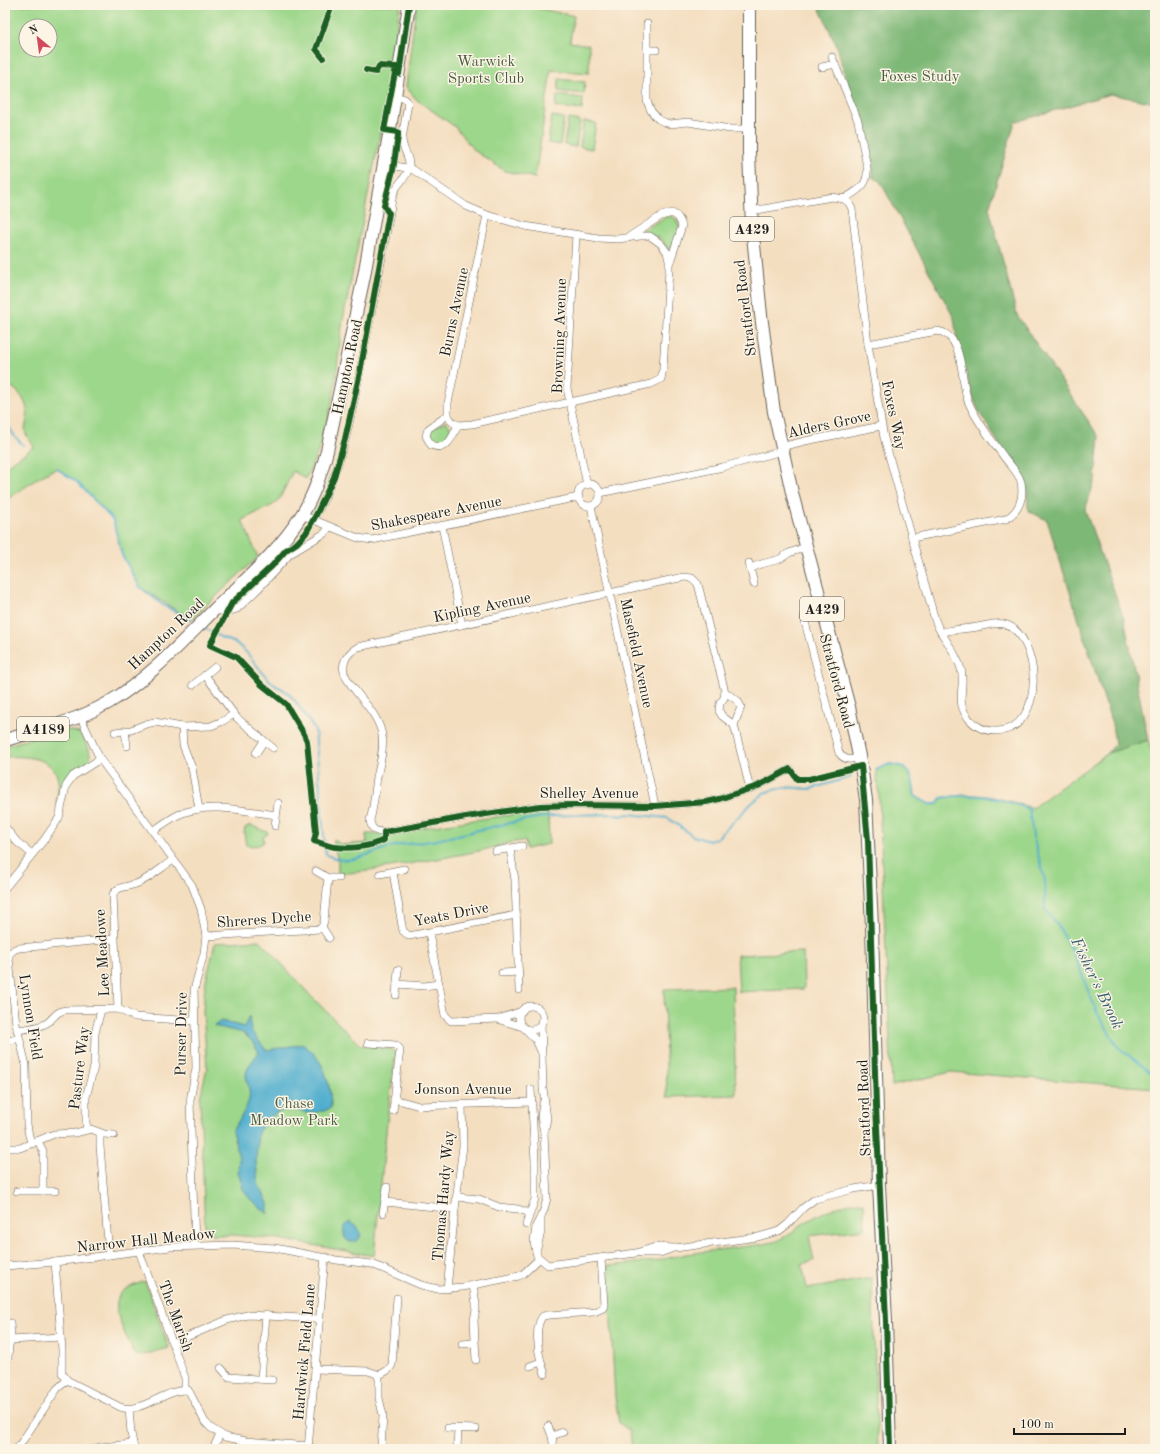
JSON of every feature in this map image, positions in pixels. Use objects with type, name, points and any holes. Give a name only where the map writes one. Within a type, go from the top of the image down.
[{"type":"main road","name":"Hampton Road","points":[[5,740],[80,716],[107,704],[137,683],[279,547],[302,515],[316,488],[327,451],[360,294],[384,164],[409,5]]},
{"type":"main road","name":"Stratford Road","points":[[749,5],[749,130],[754,261],[774,412],[806,547],[849,707],[860,757],[865,793],[868,840],[879,1185],[886,1321],[890,1449]]},
{"type":"street","points":[[646,24],[647,101],[651,111],[658,119],[670,124],[688,122],[730,130],[749,130]]},
{"type":"street","points":[[647,50],[656,50]]},
{"type":"street","points":[[751,211],[832,197],[844,199],[861,188],[865,182],[868,174],[858,122],[834,60],[822,67]]},
{"type":"street","points":[[395,96],[405,99],[408,104],[402,144],[410,163],[409,168]]},
{"type":"street","points":[[384,164],[409,168],[466,206],[487,215],[525,226],[598,238],[618,239],[650,236],[661,244],[668,256],[663,369],[661,379],[651,384],[472,424],[458,425],[452,422],[448,415],[428,429],[426,436],[431,445],[440,447],[450,442],[458,425]]},
{"type":"street","name":"Hampton Road","points":[[314,520],[340,460],[360,372],[392,199],[396,188],[407,174],[409,168]]},
{"type":"street","name":"Foxes Way","points":[[844,199],[849,203],[852,209],[868,344],[882,426],[935,620],[941,633],[960,667],[962,676],[960,702],[968,717],[980,728],[991,731],[1003,731],[1020,722],[1028,711],[1031,702],[1032,676],[1028,650],[1017,632],[1011,627],[998,624],[941,633]]},
{"type":"street","points":[[629,237],[662,216],[672,213],[678,217],[682,226],[672,253],[668,270]]},
{"type":"street","name":"Burns Avenue","points":[[448,415],[448,403],[487,215]]},
{"type":"street","name":"Browning Avenue","points":[[576,235],[567,388],[587,485]]},
{"type":"street","points":[[868,344],[937,331],[944,332],[950,336],[957,349],[965,394],[970,406],[1018,476],[1021,484],[1020,504],[1012,515],[1006,519],[912,538]]},
{"type":"street","name":"Alders Grove","points":[[782,449],[805,441],[882,426]]},
{"type":"street","points":[[600,493],[723,467],[782,449]]},
{"type":"street","points":[[587,485],[594,486],[600,493],[598,502],[591,506],[584,504],[579,497],[581,488],[587,485]]},
{"type":"street","name":"Shakespeare Avenue","points":[[302,515],[358,538],[372,540],[579,497]]},
{"type":"street","name":"Masefield Avenue","points":[[591,506],[655,806]]},
{"type":"street","points":[[442,526],[462,625]]},
{"type":"street","points":[[214,610],[227,612],[237,609],[259,588],[290,554],[325,533],[329,527]]},
{"type":"street","points":[[754,584],[750,566],[780,559],[789,553],[806,547]]},
{"type":"street","name":"Kipling Avenue","points":[[384,832],[373,829],[371,827],[370,820],[382,752],[382,734],[376,718],[346,677],[344,672],[344,665],[347,657],[358,647],[684,577],[696,580],[698,584],[726,692]]},
{"type":"street","name":"Stratford Road","points":[[820,602],[806,611],[804,618],[842,757],[849,760],[860,757]]},
{"type":"street","points":[[193,685],[215,667]]},
{"type":"street","points":[[205,675],[234,714],[273,748]]},
{"type":"street","points":[[734,725],[722,716],[719,711],[720,703],[726,692],[738,701],[741,707],[741,710],[735,719],[734,725],[750,789]]},
{"type":"street","points":[[114,732],[131,730],[155,722],[182,727],[211,726],[223,722],[234,714]]},
{"type":"street","name":"Purser Drive","points":[[80,716],[100,758],[153,830],[195,891],[201,908],[206,936],[204,953],[194,990],[196,1068],[191,1091],[190,1106],[195,1245]]},
{"type":"street","points":[[182,727],[183,745],[192,768],[199,809]]},
{"type":"street","points":[[125,731],[127,746]]},
{"type":"street","points":[[256,753],[264,741]]},
{"type":"street","points":[[5,888],[59,818],[66,786],[72,776],[100,758]]},
{"type":"street","name":"Shelley Avenue","points":[[384,832],[466,817],[540,806],[655,806],[713,801],[750,789],[790,769]]},
{"type":"street","points":[[275,826],[278,803]]},
{"type":"street","points":[[153,830],[178,815],[199,809],[225,809],[276,815]]},
{"type":"street","points":[[5,827],[17,842],[32,854]]},
{"type":"street","points":[[496,851],[522,846]]},
{"type":"street","points":[[510,849],[514,876],[519,990]]},
{"type":"street","name":"Lee Meadowe","points":[[118,1009],[112,898],[114,892],[118,889],[129,887],[141,882],[173,860]]},
{"type":"street","points":[[380,874],[404,870]]},
{"type":"street","points":[[316,871],[328,878],[339,878]]},
{"type":"street","name":"Yeats Drive","points":[[393,872],[403,931],[411,936],[516,915]]},
{"type":"street","name":"Shreres Dyche","points":[[206,936],[317,930],[322,927],[324,921],[328,878]]},
{"type":"street","points":[[322,927],[329,938]]},
{"type":"street","points":[[429,933],[445,1015],[451,1021],[498,1019],[522,1011],[529,1007],[538,1009],[542,1014],[544,1099],[541,1117],[544,1132],[547,1198],[534,1232],[534,1242],[538,1256],[548,1265],[636,1253],[656,1247],[675,1248],[771,1234],[779,1231],[788,1224],[803,1208],[815,1199],[854,1189],[879,1185]]},
{"type":"street","name":"Lynnon Field","points":[[43,1191],[42,1148],[29,1136],[27,1124],[26,1065],[17,1030],[9,954],[19,948],[114,939]]},
{"type":"street","points":[[396,995],[398,970]]},
{"type":"street","points":[[502,973],[519,972]]},
{"type":"street","points":[[396,984],[424,986],[439,984]]},
{"type":"street","points":[[17,1030],[42,1025],[62,1010],[118,1009],[135,1017],[194,1021]]},
{"type":"street","name":"Pasture Way","points":[[87,1129],[86,1097],[94,1067],[95,1033],[101,1010]]},
{"type":"street","points":[[522,1011],[519,1018],[520,1022],[536,1040],[542,1053]]},
{"type":"street","points":[[498,1019],[532,1030],[536,1029],[542,1022]]},
{"type":"street","points":[[5,1042],[19,1038]]},
{"type":"street","points":[[368,1043],[396,1045],[400,1049],[393,1111]]},
{"type":"street","name":"Jonson Avenue","points":[[526,1225],[534,1199],[535,1162],[531,1089]]},
{"type":"street","name":"Jonson Avenue","points":[[394,1100],[419,1106],[532,1102]]},
{"type":"street","name":"Thomas Hardy Way","points":[[447,1289],[463,1146],[462,1104]]},
{"type":"street","points":[[5,1148],[20,1148],[54,1134],[75,1133],[87,1129],[93,1129],[100,1133],[114,1134]]},
{"type":"street","points":[[100,1133],[100,1154],[109,1255]]},
{"type":"street","points":[[383,1213],[387,1187]]},
{"type":"street","points":[[18,1191],[56,1191]]},
{"type":"street","points":[[457,1196],[479,1199],[499,1208],[518,1208],[530,1213]]},
{"type":"street","points":[[385,1202],[455,1208]]},
{"type":"street","name":"Narrow Hall Meadow","points":[[5,1266],[55,1262],[195,1245],[232,1245],[292,1250],[325,1257],[372,1264],[421,1285],[438,1289],[447,1289],[519,1276],[528,1270],[538,1256]]},
{"type":"street","name":"The Marish","points":[[139,1251],[185,1378],[185,1390]]},
{"type":"street","name":"Hardwick Field Lane","points":[[309,1447],[325,1257]]},
{"type":"street","points":[[545,1374],[538,1347],[538,1323],[543,1316],[594,1312],[603,1308],[601,1258]]},
{"type":"street","points":[[55,1262],[61,1337],[62,1373],[66,1380],[120,1407],[129,1409],[185,1390],[190,1392],[205,1422],[220,1434],[230,1439],[309,1447]]},
{"type":"street","points":[[473,1285],[476,1310],[474,1320],[476,1360]]},
{"type":"street","points":[[378,1376],[388,1370],[392,1365],[397,1298]]},
{"type":"street","points":[[172,1343],[235,1317],[247,1315],[319,1319]]},
{"type":"street","points":[[261,1379],[266,1315]]},
{"type":"street","points":[[8,1358],[11,1340],[10,1323]]},
{"type":"street","points":[[11,1340],[61,1337]]},
{"type":"street","points":[[462,1344],[474,1343]]},
{"type":"street","points":[[530,1366],[541,1362]]},
{"type":"street","points":[[221,1368],[229,1377],[272,1380]]},
{"type":"street","points":[[315,1369],[368,1371],[375,1373],[378,1376]]},
{"type":"street","points":[[378,1376],[379,1398],[383,1415],[381,1449]]},
{"type":"street","points":[[17,1449],[57,1389],[66,1380]]},
{"type":"street","points":[[94,1449],[100,1447],[134,1447],[129,1409]]},
{"type":"street","points":[[548,1426],[552,1436],[554,1449]]},
{"type":"street","points":[[448,1428],[476,1429]]},
{"type":"street","points":[[457,1449],[458,1429]]},
{"type":"street","points":[[552,1436],[562,1432]]},
{"type":"street","points":[[213,1449],[220,1434]]},
{"type":"green space","points":[[5,5],[400,5],[387,100],[342,325],[335,387],[325,435],[306,479],[293,471],[279,500],[273,505],[242,520],[258,557],[191,620],[140,587],[122,555],[113,520],[77,482],[56,468],[38,478],[5,501],[5,467],[34,447],[25,431],[27,412],[24,401],[18,392],[5,383]]},
{"type":"green space","name":"Warwick Sports Club","points":[[416,5],[523,5],[574,16],[570,42],[589,45],[589,73],[551,70],[535,178],[505,171],[475,151],[454,126],[417,100],[406,87]]},
{"type":"green space","name":"Foxes Study","points":[[818,5],[1155,5],[1155,103],[1110,94],[1015,122],[989,208],[1017,315],[1099,437],[1095,480],[1085,510],[1125,622],[1148,740],[1108,753],[1115,744],[1112,724],[1047,520],[1028,511],[1027,488],[979,412],[971,392],[957,339],[954,318],[880,181],[873,178],[873,164],[838,49]]},
{"type":"green space","points":[[559,79],[585,82],[584,94],[558,91]]},
{"type":"green space","points":[[557,95],[583,98],[582,110],[556,107]]},
{"type":"green space","points":[[552,116],[564,118],[560,145],[548,143]]},
{"type":"green space","points":[[568,119],[580,121],[576,147],[564,145]]},
{"type":"green space","points":[[584,121],[596,123],[592,149],[580,147]]},
{"type":"green space","points":[[673,216],[680,228],[671,249],[669,250],[657,237],[640,232],[665,217]]},
{"type":"green space","points":[[446,421],[451,428],[448,438],[444,443],[434,443],[430,439],[431,429]]},
{"type":"green space","points":[[68,730],[79,733],[90,752],[90,756],[86,763],[68,775],[60,789],[56,804],[58,783],[57,776],[53,769],[42,761],[27,757],[5,757],[5,746],[45,734]]},
{"type":"green space","points":[[1148,740],[1155,767],[1155,1088],[951,1072],[892,1086],[879,796],[876,770],[890,764],[905,767],[912,778],[915,796],[929,804],[937,804],[941,798],[977,795],[998,798],[1032,808],[1108,753]]},
{"type":"green space","points":[[548,809],[549,844],[526,849],[525,841],[519,841],[479,851],[368,871],[338,874],[338,860],[334,847],[334,839],[341,845],[367,843],[366,834],[380,834]]},
{"type":"green space","points":[[250,825],[267,832],[268,834],[263,837],[264,842],[262,844],[255,846],[246,845],[244,833],[245,828]]},
{"type":"green space","name":"Chase Meadow Park","points":[[260,940],[311,996],[360,1045],[391,1049],[396,1053],[388,1112],[374,1256],[279,1239],[232,1235],[209,1235],[205,1230],[200,1099],[207,1067],[203,1011],[205,985],[215,943]]},
{"type":"green space","points":[[803,952],[804,989],[739,992],[737,955]]},
{"type":"green space","points":[[733,987],[736,1095],[667,1097],[664,989]]},
{"type":"green space","points":[[858,1202],[864,1203],[865,1229],[809,1236],[814,1261],[802,1264],[807,1289],[872,1278],[878,1449],[632,1449],[630,1431],[619,1423],[615,1397],[608,1266],[654,1261],[686,1254],[777,1241],[804,1223],[826,1211],[846,1204]]},
{"type":"green space","points":[[145,1281],[169,1348],[139,1356],[135,1354],[120,1323],[117,1305],[118,1298],[124,1290]]},
{"type":"water","points":[[249,1016],[251,1031],[266,1050],[304,1044],[315,1055],[323,1067],[328,1080],[330,1094],[331,1108],[324,1111],[307,1113],[291,1109],[278,1112],[267,1120],[258,1132],[256,1162],[258,1183],[268,1203],[268,1214],[250,1199],[243,1189],[238,1172],[239,1158],[232,1131],[242,1116],[248,1103],[249,1093],[246,1074],[249,1065],[259,1052],[251,1040],[243,1033],[214,1026],[221,1021],[244,1027]]},
{"type":"water","points":[[350,1222],[360,1233],[360,1237],[353,1242],[345,1238],[344,1232],[344,1227]]},
{"type":"waterway","name":"Fisher's Brook","points":[[5,421],[15,437],[23,445]]},
{"type":"waterway","name":"Fisher's Brook","points":[[56,468],[77,482],[113,520],[122,555],[140,587],[163,605],[191,620]]},
{"type":"waterway","name":"Fisher's Brook","points":[[204,628],[222,638],[236,643],[247,653],[267,678],[276,686],[288,693],[296,702],[315,730],[326,854],[342,860],[350,860],[366,856],[390,847],[435,840],[525,820],[565,815],[613,814],[619,816],[628,814],[668,818],[693,836],[709,841],[717,838],[753,802],[766,792],[785,787],[810,789],[851,777]]},
{"type":"waterway","name":"Fisher's Brook","points":[[876,770],[890,764],[905,767],[912,778],[915,796],[929,804],[937,804],[941,798],[953,796],[975,796],[1007,801],[1029,809],[1033,836],[1045,880],[1045,909],[1058,926],[1073,952],[1097,1013],[1118,1047],[1150,1072],[1155,1073]]},
{"type":"cycle path","points":[[323,58],[316,49],[332,5]]},
{"type":"cycle path","points":[[399,74],[409,5]]},
{"type":"cycle path","points":[[366,70],[376,72],[379,66],[396,67],[384,130],[398,132],[398,136],[393,170],[384,205],[389,213],[360,372],[345,439],[334,477],[306,533],[297,543],[286,550],[272,566],[232,603],[210,645],[236,657],[262,685],[286,704],[307,741],[316,832],[314,841],[332,847],[347,848],[366,846],[384,840],[384,832],[466,817],[540,806],[655,806],[706,802],[758,786],[790,769],[797,779],[809,779],[861,766],[868,840],[876,1106],[886,1321],[890,1449]]}]
